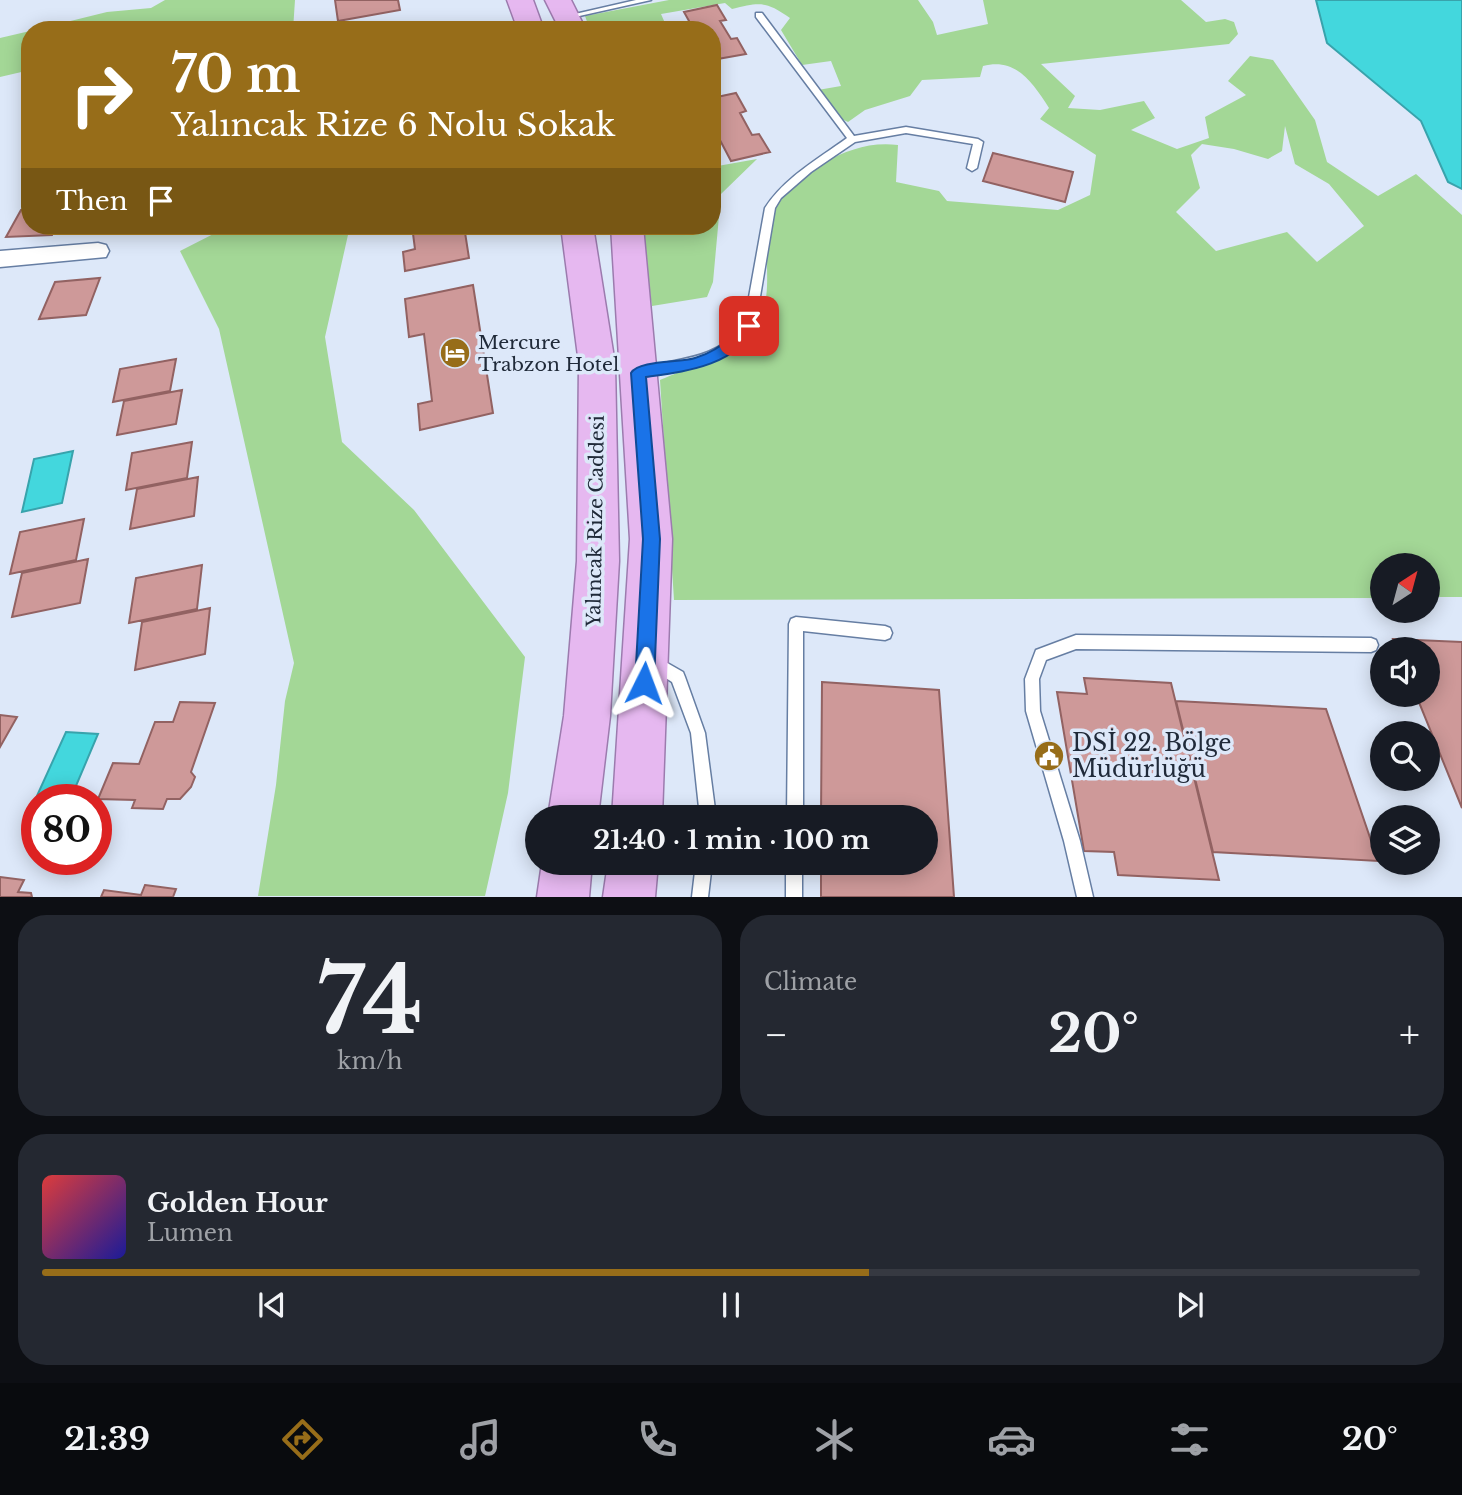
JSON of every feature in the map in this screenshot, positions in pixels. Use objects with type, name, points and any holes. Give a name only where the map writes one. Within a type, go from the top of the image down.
[{"type":"highway","points":[[520,0],[528,21]]},
{"type":"highway","name":"Yalıncak Rize Caddesi","points":[[575,805],[587,716],[598,561],[597,364],[578,235]]},
{"type":"highway","points":[[628,235],[651,539],[638,805]]},
{"type":"highway","points":[[563,897],[566,875]]},
{"type":"highway","points":[[629,897],[632,875]]},
{"type":"street","points":[[0,259],[98,251]]},
{"type":"lane","points":[[596,0],[599,10]]},
{"type":"lane","points":[[565,16],[647,0]]},
{"type":"lane","points":[[759,15],[852,139]]},
{"type":"lane","points":[[638,373],[697,364],[726,350],[742,337],[749,326],[770,208],[778,195],[852,139],[906,130],[978,142],[972,168]]},
{"type":"lane","points":[[794,805],[796,624],[885,633]]},
{"type":"lane","points":[[1085,897],[1072,841],[1033,711],[1032,679],[1041,655],[1076,642],[1370,645]]},
{"type":"lane","points":[[646,656],[678,677],[698,733],[707,805]]},
{"type":"lane","points":[[700,897],[703,875]]},
{"type":"lane","points":[[794,875],[794,897]]},
{"type":"green space","points":[[165,0],[295,0],[294,21],[70,21],[107,12],[151,8]]},
{"type":"green space","points":[[669,0],[918,0],[933,22],[937,35],[988,24],[983,0],[1181,0],[1206,22],[1225,19],[1234,22],[1238,34],[1229,44],[1041,64],[1075,96],[1068,108],[1100,110],[1144,101],[1155,118],[1131,130],[1177,149],[1209,138],[1205,117],[1246,95],[1228,81],[1250,56],[1273,60],[1315,120],[1327,162],[1378,196],[1416,174],[1462,215],[1462,597],[1440,597],[1440,553],[1370,553],[1370,598],[674,600],[660,380],[729,346],[759,319],[767,291],[768,228],[771,214],[783,190],[806,171],[841,154],[887,144],[898,145],[896,182],[939,191],[947,201],[1058,210],[1090,195],[1096,155],[1040,119],[1049,108],[1030,81],[1005,65],[983,66],[980,77],[922,80],[910,96],[865,110],[848,122],[829,113],[812,91],[841,86],[831,61],[802,65],[781,30],[790,18],[775,8],[756,4],[732,9],[725,3],[661,14],[664,21],[587,21],[585,16]],"holes":[[[1285,126],[1295,164],[1329,184],[1364,226],[1317,262],[1287,232],[1216,251],[1176,212],[1200,188],[1191,155],[1202,144],[1234,149],[1268,159],[1282,151]]]},
{"type":"green space","points":[[21,33],[21,72],[0,77],[0,38]]},
{"type":"green space","points":[[757,159],[721,194],[721,165]]},
{"type":"green space","points":[[211,235],[348,235],[325,337],[342,442],[414,510],[525,657],[508,793],[485,896],[258,896],[276,785],[285,701],[294,663],[219,329],[180,251]]},
{"type":"green space","points":[[641,235],[717,235],[713,282],[707,297],[652,306]]},
{"type":"water","points":[[1316,0],[1462,0],[1462,189],[1448,182],[1421,121],[1327,43]]},
{"type":"water","points":[[73,451],[62,503],[22,512],[34,459]]},
{"type":"water","points":[[66,732],[98,734],[77,784],[42,784]]},
{"type":"building","points":[[335,0],[398,0],[400,10],[338,21]]},
{"type":"building","points":[[717,5],[726,20],[689,21],[684,12]]},
{"type":"building","points":[[721,23],[731,39],[737,38],[746,54],[721,58]]},
{"type":"building","points":[[736,93],[746,111],[740,113],[752,135],[759,134],[770,152],[731,161],[721,142],[721,96]]},
{"type":"building","points":[[993,153],[1073,172],[1065,202],[983,181]]},
{"type":"building","points":[[21,210],[21,235],[52,235],[6,237]]},
{"type":"building","points":[[413,235],[465,235],[469,258],[405,271],[403,252],[415,249]]},
{"type":"building","points":[[100,278],[86,315],[39,319],[55,282]]},
{"type":"building","points":[[473,285],[493,413],[420,430],[418,404],[432,401],[424,334],[409,337],[405,299]]},
{"type":"building","points":[[176,359],[170,391],[113,402],[120,369]]},
{"type":"building","points":[[182,390],[176,424],[117,435],[124,401]]},
{"type":"building","points":[[192,442],[187,478],[126,490],[132,453]]},
{"type":"building","points":[[198,477],[194,516],[130,529],[137,489]]},
{"type":"building","points":[[84,519],[76,560],[10,574],[20,532]]},
{"type":"building","points":[[88,559],[80,603],[12,617],[22,573]]},
{"type":"building","points":[[202,565],[197,609],[129,623],[136,578]]},
{"type":"building","points":[[210,608],[205,654],[135,670],[142,622]]},
{"type":"building","points":[[1440,641],[1462,642],[1462,808],[1440,754],[1440,721],[1427,721],[1421,707],[1440,707]]},
{"type":"building","points":[[1084,678],[1171,683],[1219,880],[1118,875],[1114,852],[1084,851],[1057,692],[1087,694]]},
{"type":"building","points":[[822,682],[939,690],[954,897],[821,897],[821,875],[938,875],[938,805],[821,805]]},
{"type":"building","points":[[1176,701],[1326,709],[1370,838],[1370,861],[1213,852]]},
{"type":"building","points":[[180,702],[215,703],[191,772],[195,777],[191,787],[180,799],[167,799],[163,809],[132,808],[135,800],[112,799],[112,784],[104,784],[113,763],[139,764],[155,722],[173,722]]},
{"type":"building","points":[[0,715],[17,717],[0,747]]},
{"type":"building","points":[[0,877],[24,880],[18,892],[31,893],[32,897],[0,897]]},
{"type":"building","points":[[145,885],[176,889],[173,897],[101,897],[104,890],[141,895]]},
{"type":"place","name":"Mercure Trabzon Hotel","points":[[455,353]]},
{"type":"place","name":"DSİ 22. Bölge Müdürlüğü","points":[[1049,756]]},
{"type":"route","points":[[644,683],[651,539],[638,373],[697,364],[726,350],[742,337],[749,326]]}]
